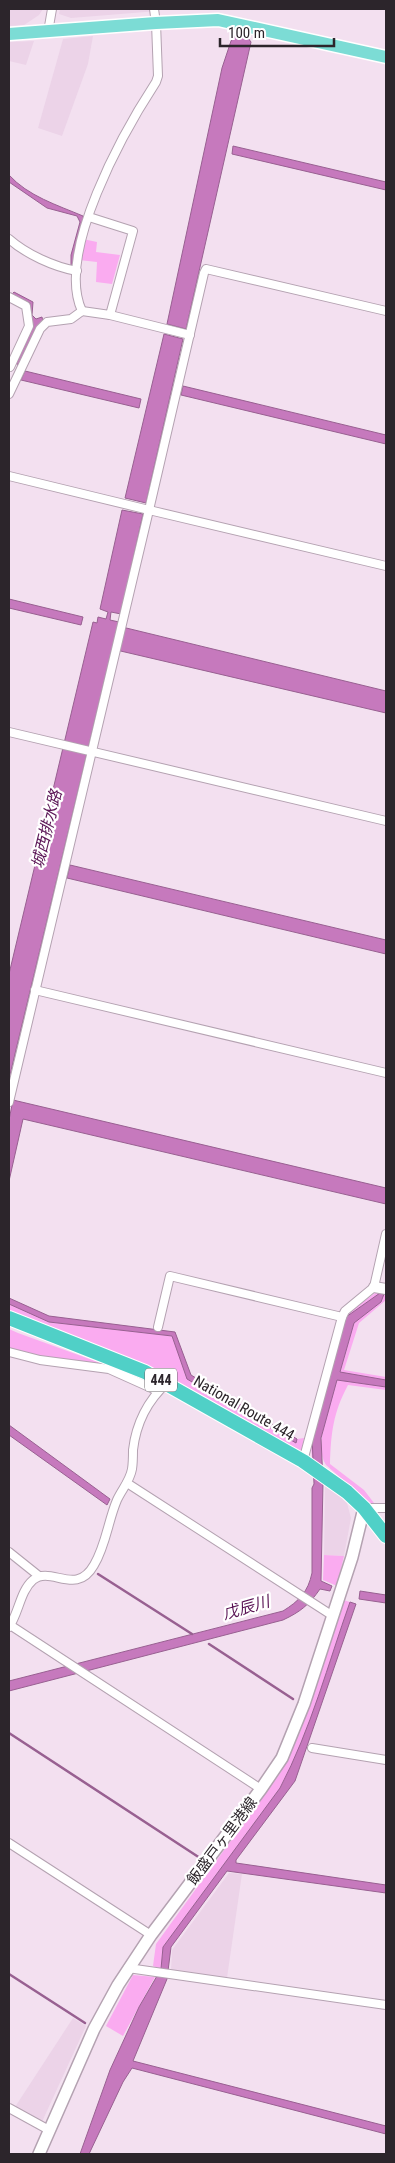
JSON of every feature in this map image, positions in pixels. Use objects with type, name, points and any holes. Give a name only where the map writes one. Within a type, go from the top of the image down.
[{"type":"highway","name":"National Route 444","points":[[9,1318],[126,1364],[162,1387],[303,1461],[333,1480],[364,1508],[386,1536]]},
{"type":"main road","points":[[9,34],[156,23],[219,14],[386,57]]},
{"type":"main road","name":"飯盛戸ヶ里港線","points":[[39,2154],[94,2030],[128,1968],[282,1758],[291,1738],[333,1616],[364,1508]]},
{"type":"street","points":[[48,32],[52,9]]},
{"type":"street","points":[[82,310],[78,302],[77,271],[80,237],[117,147],[156,82],[158,62],[154,9]]},
{"type":"street","points":[[89,217],[133,231],[110,315]]},
{"type":"street","points":[[9,239],[21,248],[46,261],[77,271]]},
{"type":"street","points":[[9,1102],[91,751],[124,624],[204,273],[206,269],[386,311]]},
{"type":"street","points":[[9,297],[26,306],[29,326],[9,367],[21,369]]},
{"type":"street","points":[[9,394],[40,329],[47,322],[71,319],[82,310],[190,335]]},
{"type":"street","points":[[9,476],[386,566]]},
{"type":"street","points":[[9,732],[386,822]]},
{"type":"street","points":[[36,990],[386,1073]]},
{"type":"street","points":[[303,1461],[342,1317],[345,1311],[374,1287],[386,1234]]},
{"type":"street","points":[[158,1328],[170,1276],[342,1317]]},
{"type":"street","points":[[374,1287],[386,1289]]},
{"type":"street","points":[[9,1352],[40,1360],[109,1369],[162,1387],[143,1414],[133,1448],[132,1469],[127,1483],[117,1500],[95,1565],[87,1575],[77,1580],[39,1576],[9,1552]]},
{"type":"street","points":[[127,1483],[333,1616]]},
{"type":"street","points":[[364,1508],[386,1508]]},
{"type":"street","points":[[39,1576],[25,1589],[9,1626],[83,1672],[261,1789]]},
{"type":"street","points":[[312,1748],[386,1760]]},
{"type":"street","points":[[9,1843],[151,1935]]},
{"type":"street","points":[[128,1968],[157,1974],[386,2006]]},
{"type":"street","points":[[9,2108],[49,2130]]},
{"type":"shaded area","points":[[9,9],[43,9],[39,15],[24,25],[9,26]]},
{"type":"shaded area","points":[[60,9],[157,9],[158,11],[71,18],[59,14]]},
{"type":"shaded area","points":[[93,36],[88,64],[62,136],[38,128],[63,39]]},
{"type":"shaded area","points":[[34,41],[26,65],[9,61],[9,42]]},
{"type":"shaded area","points":[[83,239],[97,242],[96,252],[120,255],[112,284],[96,282],[97,262],[79,260]]},
{"type":"shaded area","points":[[378,1291],[386,1293],[386,1300],[359,1323],[344,1370],[386,1377],[386,1380],[340,1373],[354,1323],[381,1302],[384,1294],[380,1293],[346,1317],[312,1436],[314,1459],[312,1458],[310,1436],[345,1315]]},
{"type":"shaded area","points":[[9,1304],[49,1322],[172,1336],[187,1379],[296,1442],[297,1439],[304,1438],[301,1454],[189,1389],[143,1366],[106,1349],[9,1312]]},
{"type":"shaded area","points":[[9,1329],[106,1365],[43,1357],[9,1348]]},
{"type":"shaded area","points":[[337,1379],[386,1387],[386,1390],[348,1385],[336,1414],[331,1443],[330,1464],[364,1490],[374,1503],[369,1503],[326,1465],[322,1457],[321,1446],[324,1423]]},
{"type":"shaded area","points":[[325,1483],[347,1503],[351,1518],[344,1556],[324,1555]]},
{"type":"shaded area","points":[[324,1555],[344,1556],[337,1586],[323,1580]]},
{"type":"shaded area","points":[[343,1600],[350,1602],[310,1720],[280,1788],[163,1947],[161,1969],[153,1966],[156,1944],[280,1773],[301,1730]]},
{"type":"shaded area","points":[[229,1873],[242,1874],[227,1978],[171,1970],[172,1950]]},
{"type":"shaded area","points":[[133,1975],[155,1977],[123,2036],[106,2026]]},
{"type":"shaded area","points":[[73,2018],[86,2026],[41,2124],[15,2107]]},
{"type":"water","points":[[237,33],[245,34],[251,42],[186,329],[167,324],[222,68],[231,41]]},
{"type":"water","points":[[233,146],[386,182],[386,190],[232,154]]},
{"type":"water","points":[[9,175],[34,194],[83,216],[84,221],[75,250],[74,266],[71,266],[71,255],[80,222],[77,216],[47,208],[9,182]]},
{"type":"water","points":[[14,292],[33,302],[32,315],[36,319],[42,317],[43,322],[37,326],[19,365],[15,363],[33,325],[29,316],[30,303],[11,295]]},
{"type":"water","points":[[164,334],[183,339],[146,503],[125,498]]},
{"type":"water","points":[[25,371],[141,399],[139,408],[21,380]]},
{"type":"water","points":[[183,386],[386,435],[386,444],[181,395]]},
{"type":"water","name":"城西排水路","points":[[122,510],[143,514],[121,614],[111,612],[110,620],[119,622],[118,626],[386,691],[386,713],[112,649],[9,1079],[9,974],[93,622],[97,623],[98,617],[106,619],[108,612],[100,609]]},
{"type":"water","points":[[9,599],[83,617],[81,625],[9,608]]},
{"type":"water","points":[[70,865],[386,940],[386,954],[67,878]]},
{"type":"water","points":[[13,1100],[386,1188],[386,1204],[23,1119],[9,1181],[9,1120]]},
{"type":"water","points":[[380,1293],[384,1294],[381,1302],[354,1323],[340,1372],[386,1380],[386,1387],[337,1380],[321,1438],[323,1482],[321,1581],[332,1586],[330,1591],[320,1589],[304,1608],[283,1620],[9,1691],[9,1681],[283,1611],[298,1600],[308,1586],[312,1573],[312,1488],[314,1484],[312,1436],[346,1317]]},
{"type":"water","points":[[9,1298],[49,1316],[175,1332],[191,1375],[297,1439],[296,1443],[187,1379],[172,1336],[49,1322],[9,1304]]},
{"type":"water","points":[[9,1425],[110,1499],[107,1505],[9,1435]]},
{"type":"water","points":[[360,1591],[386,1595],[386,1603],[359,1599]]},
{"type":"water","points":[[350,1602],[356,1604],[295,1781],[236,1860],[236,1863],[386,1885],[386,1893],[227,1871],[171,1947],[167,1979],[133,2061],[386,2126],[386,2134],[132,2068],[123,2082],[89,2154],[80,2154],[110,2070],[139,2007],[161,1969],[163,1947],[280,1788],[291,1766],[310,1720]]},
{"type":"waterway","points":[[98,1574],[192,1634]]},
{"type":"waterway","points":[[209,1644],[293,1699]]},
{"type":"waterway","points":[[9,1733],[200,1858]]},
{"type":"waterway","points":[[9,1974],[85,2023]]},
{"type":"water label","name":"戊辰川","points":[[246,1607]]}]
